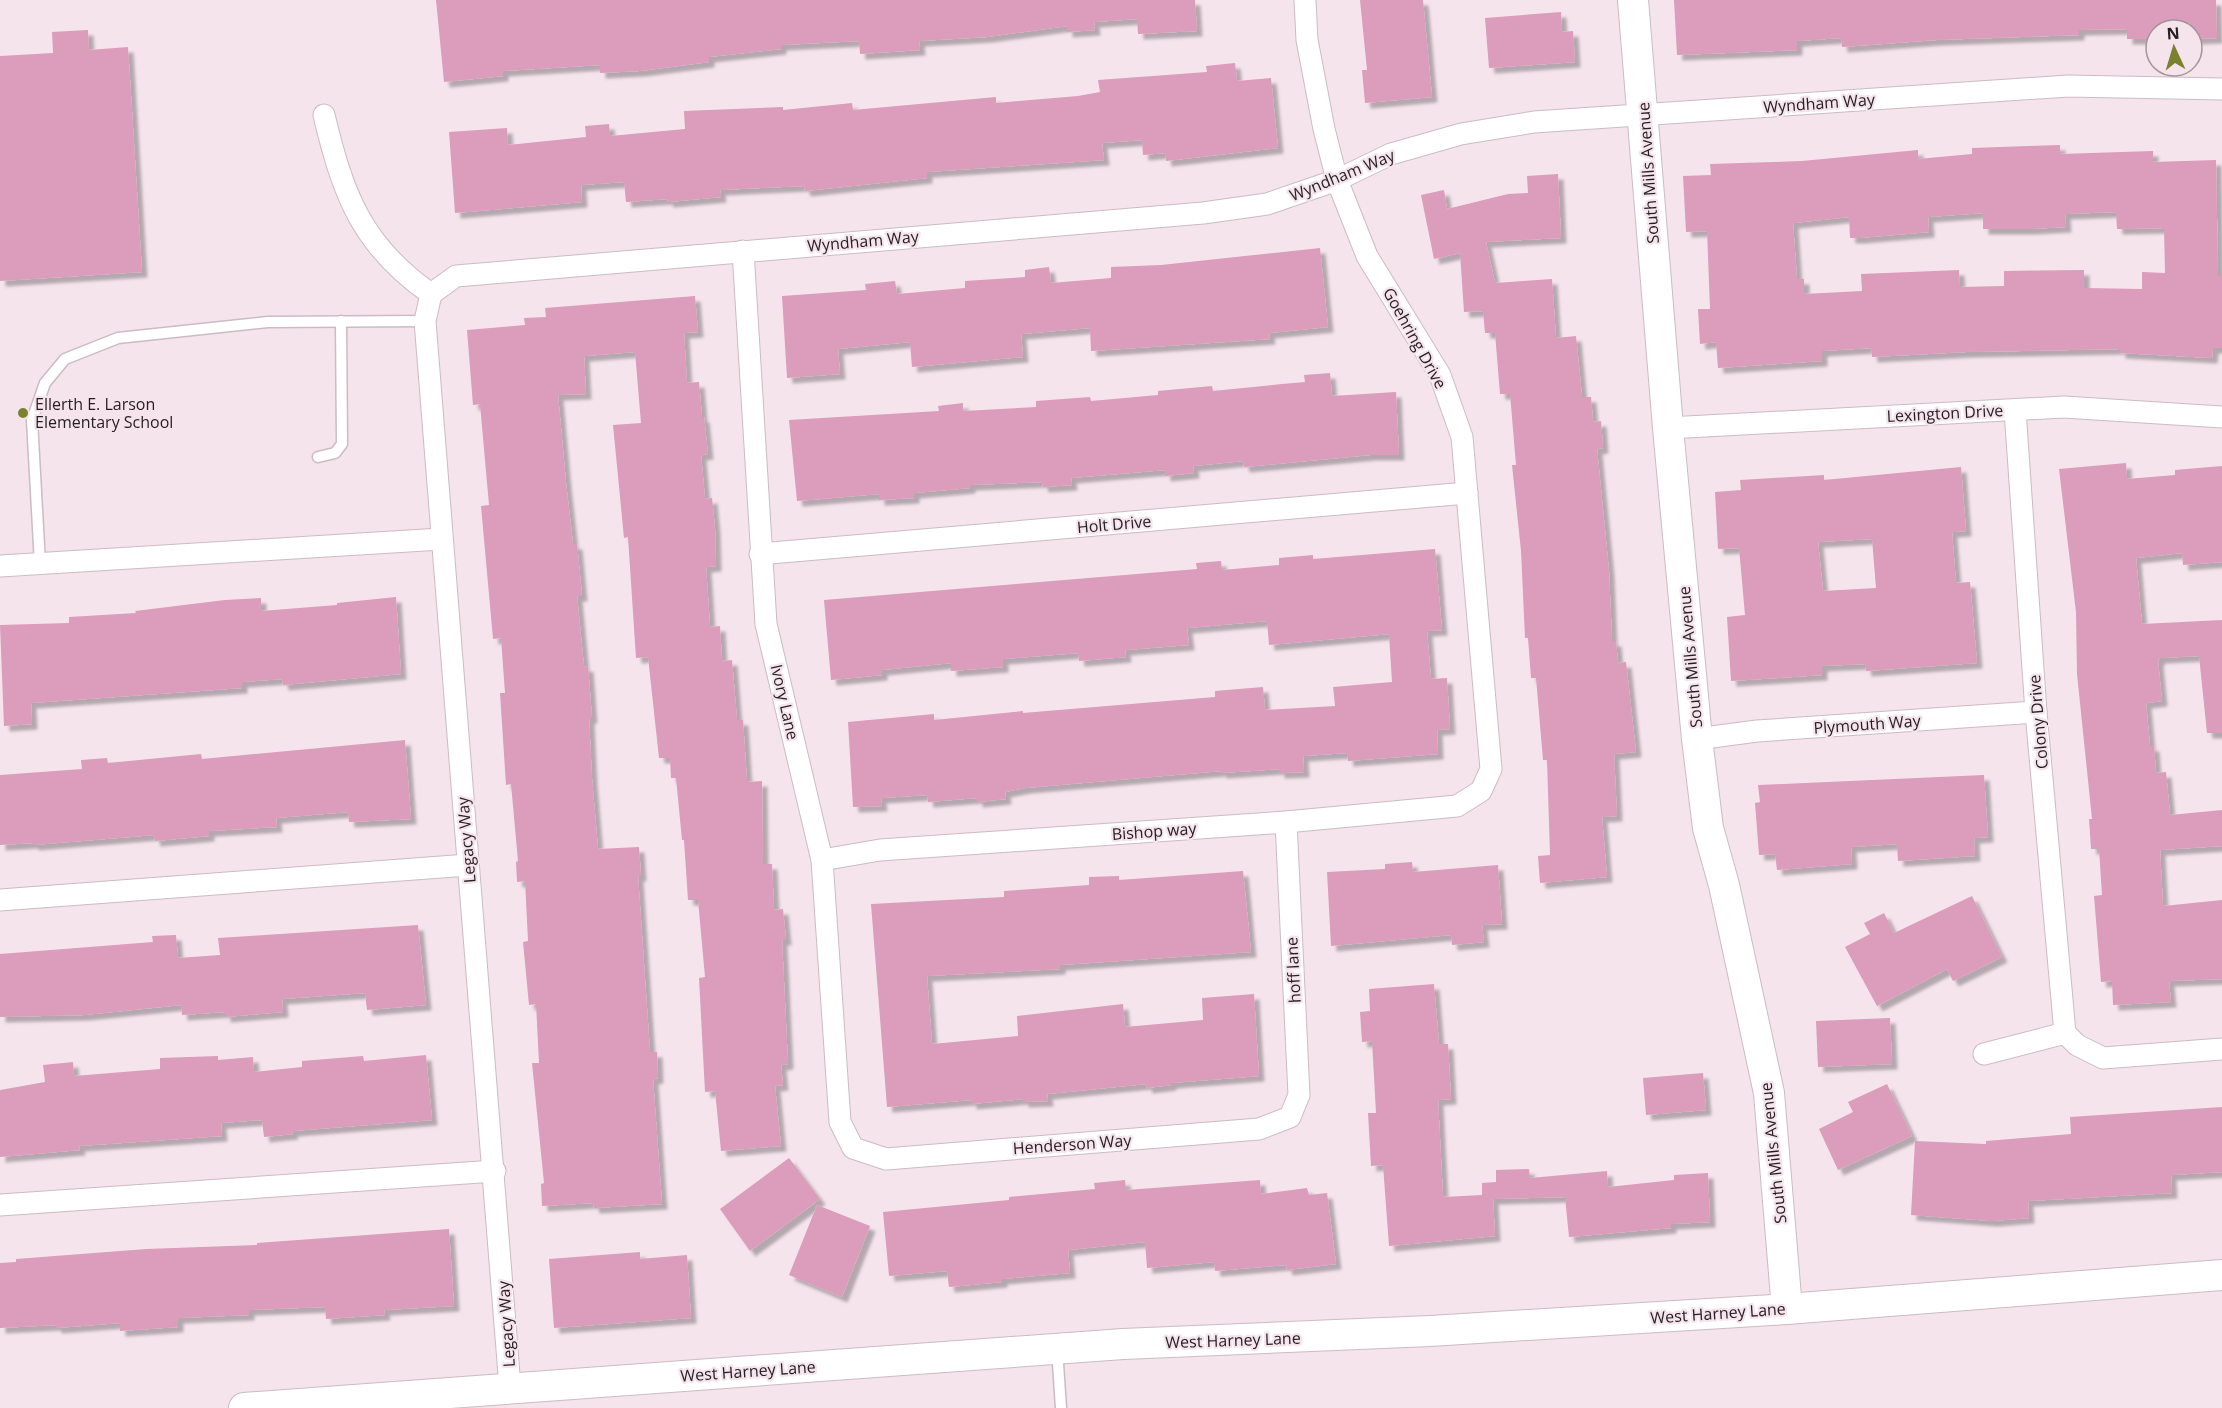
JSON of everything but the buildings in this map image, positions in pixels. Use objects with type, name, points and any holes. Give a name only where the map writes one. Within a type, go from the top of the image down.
[{"type":"main road","name":"South Mills Avenue","points":[[1633,0],[1668,428],[1697,739],[1708,828],[1724,885],[1769,1093],[1786,1309]]},
{"type":"main road","name":"West Harney Lane","points":[[244,1408],[1057,1349],[1430,1331],[1786,1309],[2222,1275]]},
{"type":"street","name":"Goehring Drive","points":[[1305,0],[1307,40],[1324,129],[1337,180],[1367,256],[1440,375],[1462,437],[1491,769],[1481,791]]},
{"type":"street","name":"Wyndham Way","points":[[431,294],[456,276],[1203,213],[1268,204],[1337,180],[1391,154],[1461,134],[1534,122],[2068,86],[2222,89]]},
{"type":"street","points":[[324,116],[337,172],[367,234],[403,274],[431,294]]},
{"type":"street","name":"Ivory Lane","points":[[743,251],[766,624],[822,860],[840,1122],[853,1148]]},
{"type":"street","name":"Legacy Way","points":[[431,294],[424,321],[495,1171],[510,1387]]},
{"type":"street","name":"Lexington Drive","points":[[1668,428],[2064,407],[2222,417]]},
{"type":"street","name":"Colony Drive","points":[[2015,410],[2036,712],[2065,1033]]},
{"type":"street","name":"Holt Drive","points":[[760,554],[1467,494]]},
{"type":"street","points":[[0,566],[441,539]]},
{"type":"street","name":"Plymouth Way","points":[[1697,739],[1757,731],[2036,712]]},
{"type":"street","name":"Bishop way","points":[[822,860],[880,850],[1286,822],[1457,806],[1481,791]]},
{"type":"street","name":"hoff lane","points":[[1286,822],[1299,1095],[1290,1117]]},
{"type":"street","points":[[0,900],[468,865]]},
{"type":"street","points":[[1984,1054],[2065,1033],[2077,1046],[2103,1058],[2222,1049]]},
{"type":"street","name":"Henderson Way","points":[[853,1148],[886,1159],[1259,1130],[1290,1117]]},
{"type":"street","points":[[0,1205],[495,1171]]},
{"type":"lane","points":[[318,457],[334,453],[342,444],[341,321]]},
{"type":"lane","points":[[40,564],[32,420],[45,383],[65,359],[118,338],[268,322],[424,321]]},
{"type":"lane","points":[[1057,1349],[1061,1408]]},
{"type":"place","name":"Ellerth E. Larson Elementary School","points":[[23,413]]}]
